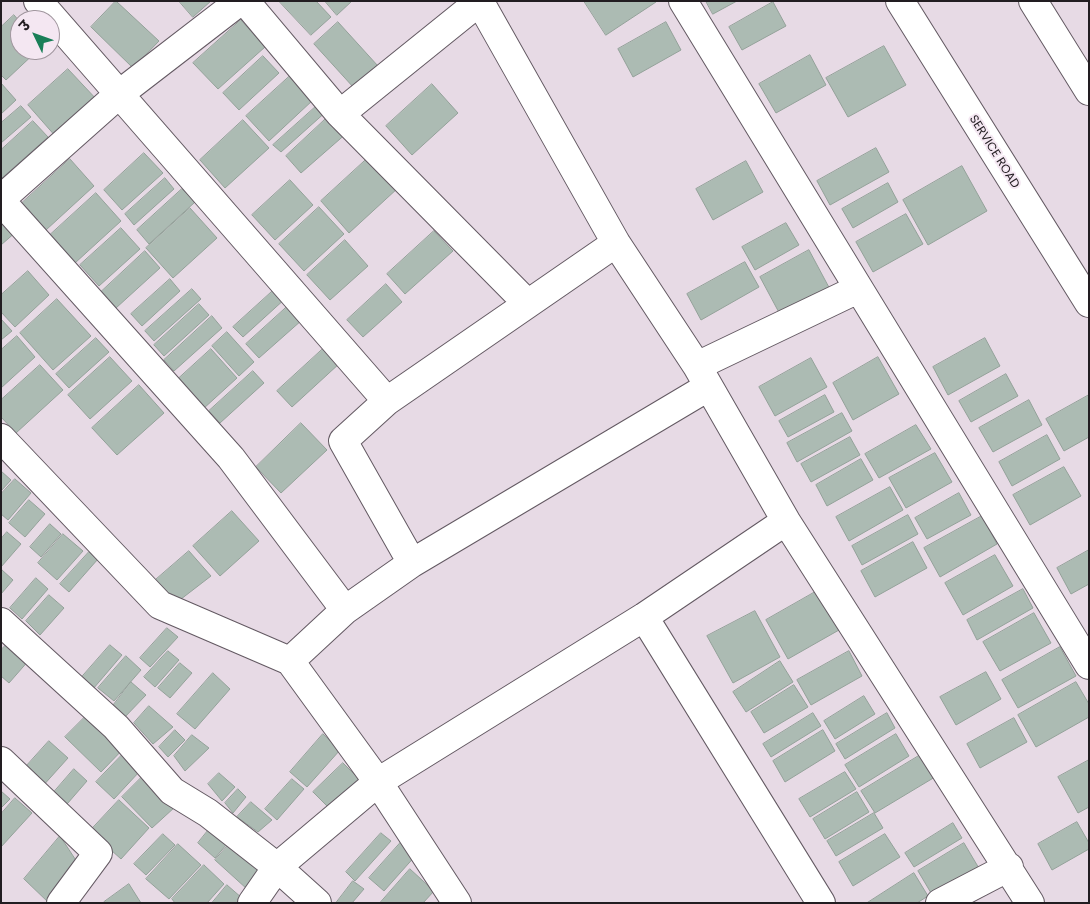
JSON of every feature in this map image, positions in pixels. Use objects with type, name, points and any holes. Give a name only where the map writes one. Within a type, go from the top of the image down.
[{"type":"street","points":[[38,1],[118,95],[387,401]]},
{"type":"street","points":[[240,1],[118,95],[1,200],[231,458],[345,610]]},
{"type":"street","points":[[245,1],[340,114],[527,303]]},
{"type":"street","points":[[340,114],[480,1],[616,243],[702,376],[786,521],[1009,867],[1030,903]]},
{"type":"street","points":[[683,1],[1089,665]]},
{"type":"street","name":"SERVICE ROAD","points":[[900,1],[1089,303]]},
{"type":"street","points":[[1033,1],[1089,91]]},
{"type":"street","points":[[412,563],[343,441],[387,401],[616,243]]},
{"type":"street","points":[[290,661],[345,610],[412,563],[702,376],[858,289]]},
{"type":"street","points":[[1,438],[160,605],[290,661],[378,782],[457,903]]},
{"type":"street","points":[[252,903],[277,867],[378,782],[644,617],[786,521]]},
{"type":"street","points":[[644,617],[821,903]]},
{"type":"street","points":[[1,622],[116,727],[172,791],[208,812],[277,867],[317,903]]},
{"type":"street","points":[[1,762],[98,853],[66,901]]},
{"type":"street","points":[[940,903],[1009,867]]},
{"type":"building","points":[[116,1],[159,41],[133,68],[91,27]]},
{"type":"building","points":[[179,1],[211,1],[193,17]]},
{"type":"building","points":[[279,1],[316,1],[331,17],[311,35]]},
{"type":"building","points":[[325,1],[352,1],[337,15]]},
{"type":"building","points":[[584,1],[655,1],[656,2],[606,35]]},
{"type":"building","points":[[706,1],[737,1],[713,14]]},
{"type":"building","points":[[773,2],[786,26],[742,50],[729,27]]},
{"type":"building","points":[[10,19],[10,60],[27,60],[6,80],[1,75],[1,27]]},
{"type":"building","points":[[241,20],[265,47],[218,89],[193,63]]},
{"type":"building","points":[[338,22],[378,66],[354,88],[314,44]]},
{"type":"building","points":[[666,22],[681,50],[633,77],[618,49]]},
{"type":"building","points":[[884,46],[906,85],[848,117],[826,78]]},
{"type":"building","points":[[810,55],[826,85],[776,113],[759,84]]},
{"type":"building","points":[[263,56],[279,73],[239,110],[223,93]]},
{"type":"building","points":[[68,69],[98,101],[57,138],[28,105]]},
{"type":"building","points":[[291,75],[313,100],[269,141],[246,116]]},
{"type":"building","points":[[1,83],[16,100],[1,114]]},
{"type":"building","points":[[432,84],[458,113],[412,155],[386,126]]},
{"type":"building","points":[[321,102],[328,110],[281,152],[273,145]]},
{"type":"building","points":[[21,106],[31,117],[1,143],[1,123]]},
{"type":"building","points":[[331,114],[348,132],[301,173],[286,156]]},
{"type":"building","points":[[243,120],[269,148],[225,188],[200,160]]},
{"type":"building","points":[[33,121],[48,137],[1,179],[1,150]]},
{"type":"building","points":[[876,148],[889,172],[830,205],[817,181]]},
{"type":"building","points":[[144,153],[163,173],[122,210],[104,190]]},
{"type":"building","points":[[369,157],[398,188],[349,233],[321,201]]},
{"type":"building","points":[[70,159],[94,186],[46,230],[22,203]]},
{"type":"building","points":[[746,161],[763,192],[713,220],[696,189]]},
{"type":"building","points":[[962,166],[987,211],[928,245],[903,200]]},
{"type":"building","points":[[165,178],[174,189],[134,225],[125,214]]},
{"type":"building","points":[[290,180],[313,205],[275,240],[252,215]]},
{"type":"building","points":[[888,183],[898,202],[853,228],[842,209]]},
{"type":"building","points":[[182,189],[195,202],[149,244],[137,230]]},
{"type":"building","points":[[96,193],[121,221],[75,263],[50,235]]},
{"type":"building","points":[[319,207],[344,234],[304,271],[279,244]]},
{"type":"building","points":[[190,208],[217,238],[173,278],[146,248]]},
{"type":"building","points":[[906,214],[923,244],[873,272],[856,242]]},
{"type":"building","points":[[1,216],[17,231],[1,245]]},
{"type":"building","points":[[786,223],[799,245],[755,270],[742,247]]},
{"type":"building","points":[[121,228],[140,249],[99,286],[80,265]]},
{"type":"building","points":[[434,231],[453,251],[405,294],[387,274]]},
{"type":"building","points":[[345,240],[368,266],[330,300],[307,275]]},
{"type":"building","points":[[809,250],[832,293],[783,320],[760,277]]},
{"type":"building","points":[[145,251],[160,268],[116,308],[101,292]]},
{"type":"building","points":[[745,262],[759,287],[701,320],[687,294]]},
{"type":"building","points":[[28,271],[49,295],[15,327],[1,312],[1,295]]},
{"type":"building","points":[[170,279],[180,291],[142,326],[131,314]]},
{"type":"building","points":[[386,284],[402,302],[363,337],[347,320]]},
{"type":"building","points":[[276,288],[286,298],[243,337],[233,327]]},
{"type":"building","points":[[192,289],[201,299],[154,341],[145,331]]},
{"type":"building","points":[[57,299],[91,336],[53,370],[20,333]]},
{"type":"building","points":[[199,304],[209,315],[164,356],[154,345]]},
{"type":"building","points":[[289,305],[302,320],[259,358],[246,344]]},
{"type":"building","points":[[212,316],[222,328],[174,371],[164,360]]},
{"type":"building","points":[[1,319],[12,331],[1,340]]},
{"type":"building","points":[[227,332],[254,362],[239,376],[212,346]]},
{"type":"building","points":[[17,336],[35,357],[1,388],[1,350]]},
{"type":"building","points":[[96,338],[109,352],[69,388],[56,374]]},
{"type":"building","points":[[985,338],[1000,366],[948,395],[933,367]]},
{"type":"building","points":[[325,347],[340,363],[292,407],[277,391]]},
{"type":"building","points":[[211,349],[237,378],[203,409],[177,380]]},
{"type":"building","points":[[110,357],[132,381],[90,419],[68,395]]},
{"type":"building","points":[[878,357],[899,394],[853,420],[833,383]]},
{"type":"building","points":[[811,358],[827,387],[775,416],[759,387]]},
{"type":"building","points":[[40,365],[63,390],[16,433],[1,417],[1,400]]},
{"type":"building","points":[[253,371],[264,383],[220,423],[209,411]]},
{"type":"building","points":[[1006,374],[1018,396],[971,422],[959,401]]},
{"type":"building","points":[[139,385],[164,413],[117,455],[92,428]]},
{"type":"building","points":[[825,395],[834,412],[788,437],[779,421]]},
{"type":"building","points":[[1089,395],[1089,437],[1064,451],[1046,419]]},
{"type":"building","points":[[1029,400],[1042,425],[993,452],[979,428]]},
{"type":"building","points":[[842,413],[852,431],[797,462],[787,443]]},
{"type":"building","points":[[301,423],[327,450],[281,493],[256,467]]},
{"type":"building","points":[[916,425],[931,449],[879,478],[865,454]]},
{"type":"building","points":[[1047,435],[1060,459],[1012,486],[999,462]]},
{"type":"building","points":[[850,437],[860,455],[811,482],[801,464]]},
{"type":"building","points":[[935,453],[952,482],[906,508],[889,478]]},
{"type":"building","points":[[861,459],[873,480],[827,506],[816,485]]},
{"type":"building","points":[[1064,467],[1081,496],[1030,525],[1013,495]]},
{"type":"building","points":[[1,471],[11,480],[1,491]]},
{"type":"building","points":[[15,479],[31,493],[8,520],[1,514],[1,494]]},
{"type":"building","points":[[890,487],[903,510],[849,541],[836,517]]},
{"type":"building","points":[[959,493],[971,515],[927,539],[915,518]]},
{"type":"building","points":[[29,500],[45,514],[25,537],[9,523]]},
{"type":"building","points":[[232,511],[259,541],[220,576],[193,546]]},
{"type":"building","points":[[908,515],[918,534],[862,565],[852,546]]},
{"type":"building","points":[[982,516],[997,544],[940,577],[924,548]]},
{"type":"building","points":[[50,524],[61,534],[41,557],[30,547]]},
{"type":"building","points":[[7,532],[21,544],[1,567],[1,539]]},
{"type":"building","points":[[63,534],[83,551],[57,580],[38,563]]},
{"type":"building","points":[[913,542],[927,568],[875,597],[861,571]]},
{"type":"building","points":[[1089,550],[1089,584],[1071,594],[1057,568]]},
{"type":"building","points":[[189,551],[211,576],[172,606],[152,583]]},
{"type":"building","points":[[89,552],[98,559],[69,592],[60,584]]},
{"type":"building","points":[[995,555],[1013,586],[963,615],[945,583]]},
{"type":"building","points":[[1,571],[13,580],[1,594]]},
{"type":"building","points":[[36,578],[48,589],[22,619],[10,608]]},
{"type":"building","points":[[1023,589],[1033,608],[977,640],[967,620]]},
{"type":"building","points":[[817,591],[839,630],[788,659],[766,620]]},
{"type":"building","points":[[49,595],[64,608],[40,635],[26,621]]},
{"type":"building","points":[[755,611],[780,657],[733,683],[707,636]]},
{"type":"building","points":[[1034,613],[1051,643],[1000,671],[983,642]]},
{"type":"building","points":[[167,628],[178,637],[150,667],[140,658]]},
{"type":"building","points":[[10,641],[30,659],[9,683],[1,676],[1,650]]},
{"type":"building","points":[[110,645],[122,655],[93,689],[81,678]]},
{"type":"building","points":[[1060,647],[1076,676],[1018,708],[1002,680]]},
{"type":"building","points":[[168,651],[179,660],[155,687],[144,677]]},
{"type":"building","points":[[849,651],[862,676],[811,705],[797,680]]},
{"type":"building","points":[[126,656],[141,670],[114,701],[98,688]]},
{"type":"building","points":[[780,661],[793,682],[746,712],[733,692]]},
{"type":"building","points":[[180,663],[192,673],[170,698],[158,688]]},
{"type":"building","points":[[986,672],[1001,699],[956,725],[940,697]]},
{"type":"building","points":[[213,673],[230,689],[195,729],[177,714]]},
{"type":"building","points":[[131,682],[146,695],[123,719],[112,707]]},
{"type":"building","points":[[1076,682],[1089,704],[1089,717],[1036,747],[1018,715]]},
{"type":"building","points":[[794,685],[808,707],[764,733],[751,712]]},
{"type":"building","points":[[864,696],[875,714],[835,739],[824,721]]},
{"type":"building","points":[[149,706],[173,727],[153,744],[134,723]]},
{"type":"building","points":[[92,710],[128,744],[101,772],[65,737]]},
{"type":"building","points":[[813,713],[821,726],[771,757],[763,744]]},
{"type":"building","points":[[887,713],[895,728],[845,759],[836,744]]},
{"type":"building","points":[[1014,718],[1027,742],[980,768],[967,744]]},
{"type":"building","points":[[175,730],[185,740],[168,757],[159,747]]},
{"type":"building","points":[[823,730],[835,751],[785,782],[773,761]]},
{"type":"building","points":[[323,734],[340,750],[307,787],[290,772]]},
{"type":"building","points":[[896,734],[909,756],[859,787],[845,765]]},
{"type":"building","points":[[192,735],[209,748],[185,771],[174,756]]},
{"type":"building","points":[[49,741],[68,758],[41,788],[22,771]]},
{"type":"building","points":[[922,754],[935,777],[875,813],[861,791]]},
{"type":"building","points":[[122,755],[140,771],[114,799],[96,782]]},
{"type":"building","points":[[1089,760],[1089,807],[1078,813],[1058,777]]},
{"type":"building","points":[[343,763],[359,779],[329,808],[313,792]]},
{"type":"building","points":[[74,769],[87,781],[61,811],[48,799]]},
{"type":"building","points":[[845,772],[856,789],[810,817],[799,799]]},
{"type":"building","points":[[219,773],[235,787],[222,801],[208,784]]},
{"type":"building","points":[[144,775],[175,807],[152,828],[122,797]]},
{"type":"building","points":[[292,779],[304,789],[277,820],[265,809]]},
{"type":"building","points":[[238,789],[246,797],[233,813],[225,803]]},
{"type":"building","points":[[1,791],[10,799],[1,808]]},
{"type":"building","points":[[857,792],[869,812],[825,839],[813,819]]},
{"type":"building","points":[[15,798],[32,813],[1,847],[1,814]]},
{"type":"building","points":[[119,800],[149,828],[121,859],[90,831]]},
{"type":"building","points":[[251,802],[272,820],[258,832],[237,817]]},
{"type":"building","points":[[874,813],[883,828],[836,856],[827,841]]},
{"type":"building","points":[[215,822],[233,837],[215,858],[198,843]]},
{"type":"building","points":[[1077,822],[1089,843],[1089,849],[1052,870],[1038,844]]},
{"type":"building","points":[[953,823],[962,838],[914,867],[905,853]]},
{"type":"building","points":[[381,833],[391,841],[355,881],[346,872]]},
{"type":"building","points":[[163,834],[175,845],[146,875],[134,864]]},
{"type":"building","points":[[885,834],[900,857],[853,886],[839,862]]},
{"type":"building","points":[[60,836],[81,868],[49,903],[24,879]]},
{"type":"building","points":[[233,840],[265,869],[247,889],[215,860]]},
{"type":"building","points":[[402,841],[417,854],[384,891],[369,878]]},
{"type":"building","points":[[964,843],[980,870],[934,898],[918,871]]},
{"type":"building","points":[[178,844],[201,865],[169,899],[146,879]]},
{"type":"building","points":[[204,865],[224,884],[207,903],[175,903],[172,899]]},
{"type":"building","points":[[410,869],[434,891],[423,903],[380,903]]},
{"type":"building","points":[[914,873],[928,896],[917,903],[867,903]]},
{"type":"building","points":[[353,881],[364,889],[352,903],[336,903]]},
{"type":"building","points":[[129,884],[141,903],[104,903],[104,902]]},
{"type":"building","points":[[227,885],[242,898],[237,903],[212,903]]}]
